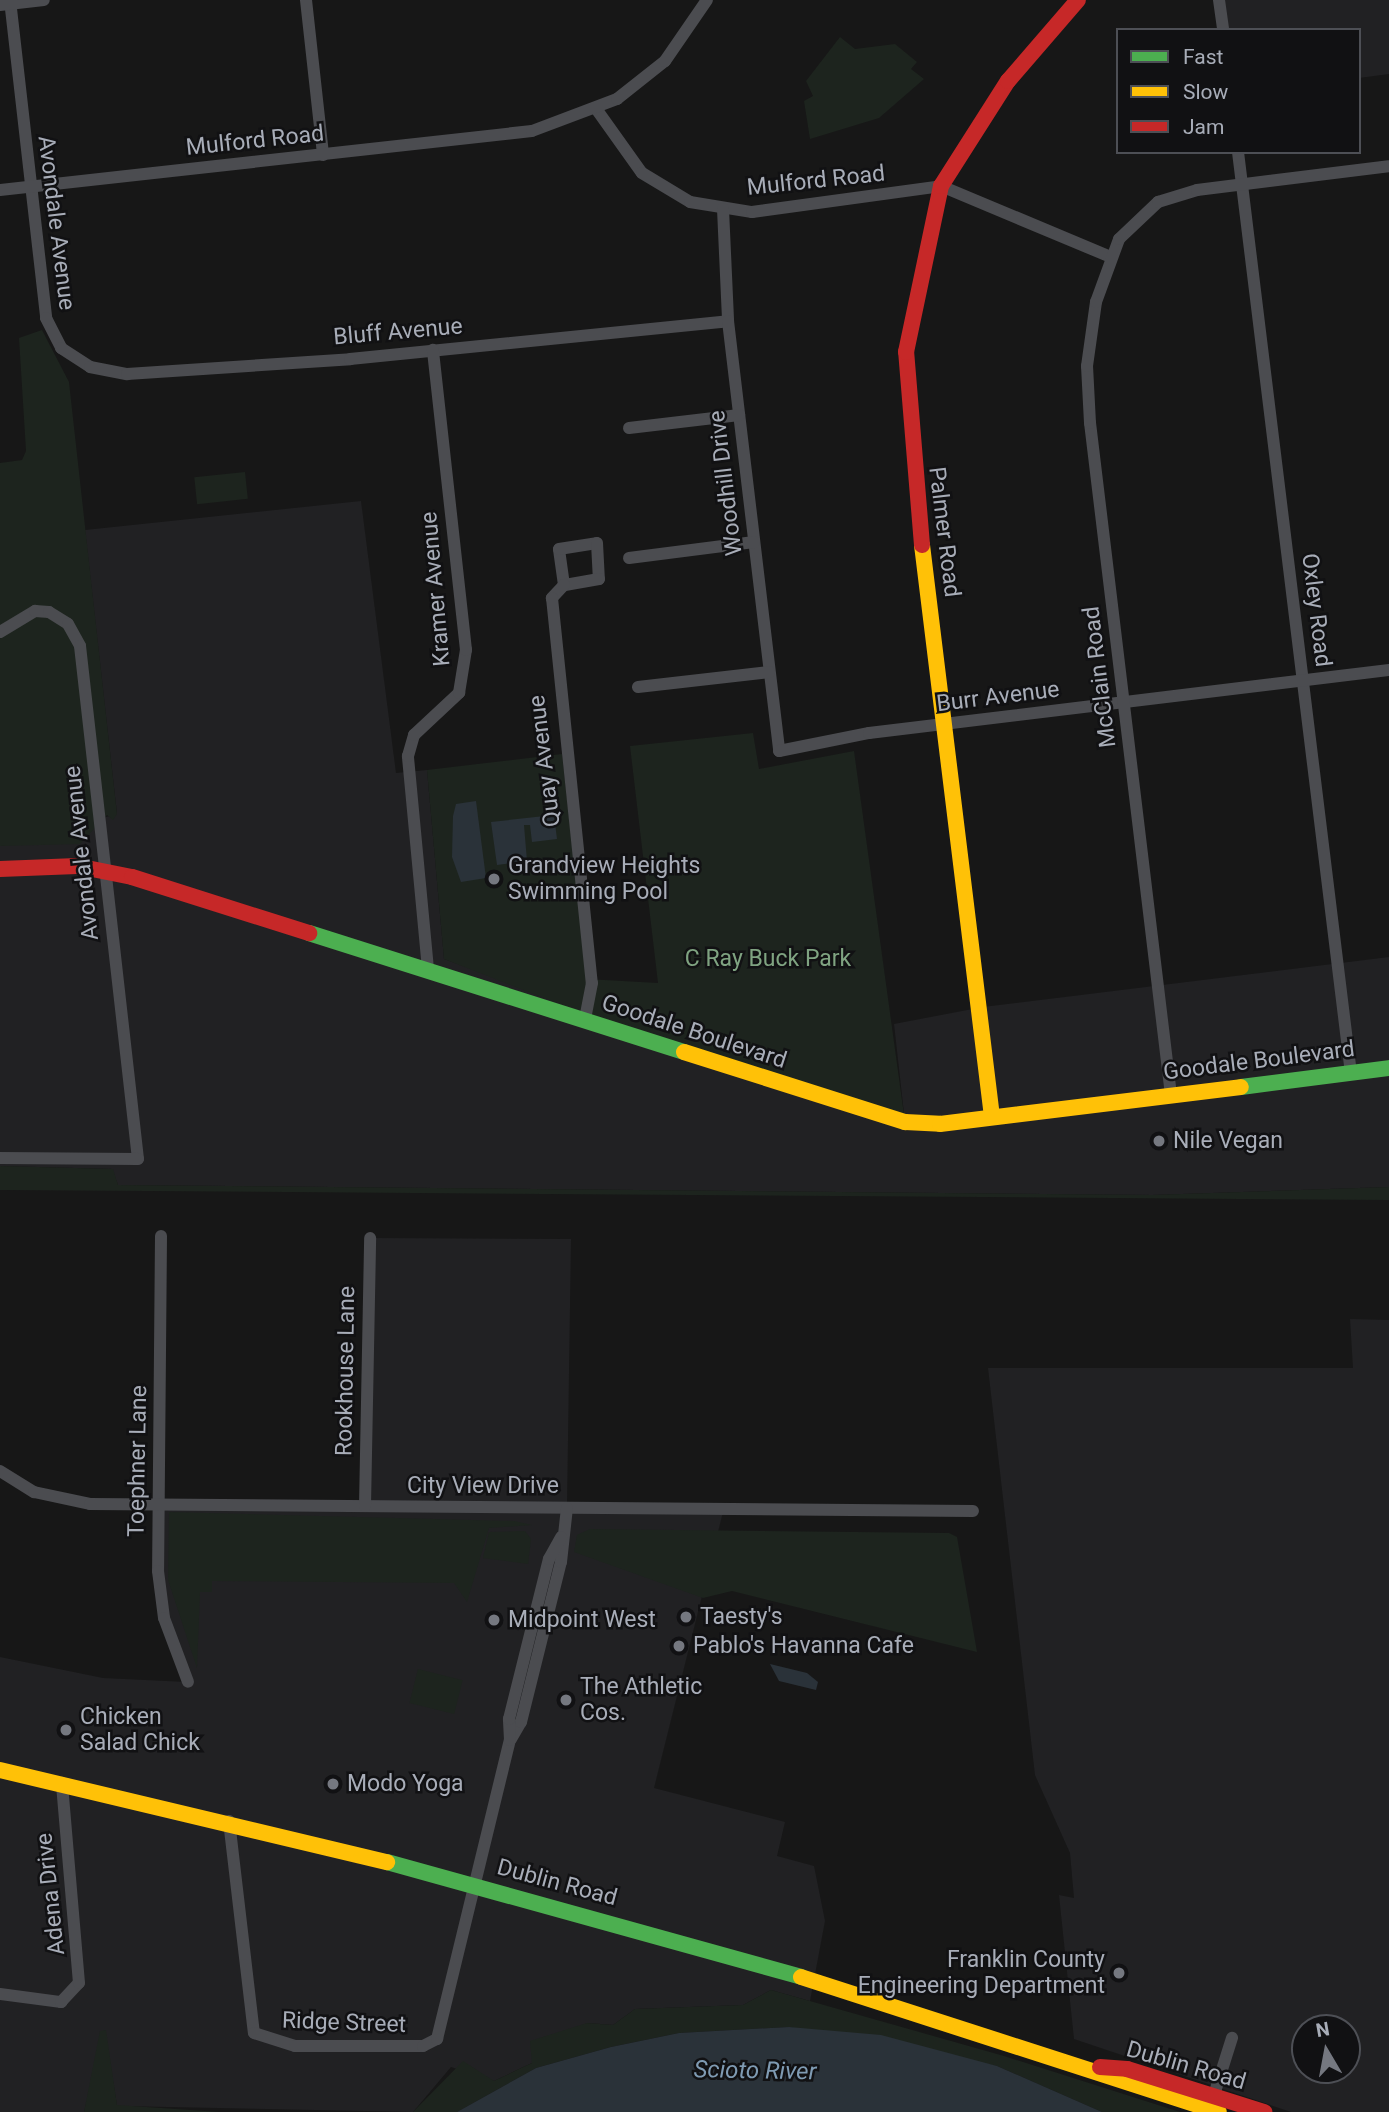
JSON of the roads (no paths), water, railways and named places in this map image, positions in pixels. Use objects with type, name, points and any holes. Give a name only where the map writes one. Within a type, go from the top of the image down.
[{"type":"main road","name":"Palmer Road","points":[[992,1117],[906,380],[908,325],[942,186],[1008,81],[1078,0]]},
{"type":"main road","name":"Goodale Boulevard","points":[[0,869],[51,865],[105,871],[428,969],[881,1117],[929,1125],[1389,1069]]},
{"type":"main road","name":"Dublin Road","points":[[0,1770],[229,1821],[646,1930],[1096,2067],[1122,2083],[1219,2112]]},
{"type":"main road","name":"Dublin Road","points":[[1096,2067],[1127,2068],[1264,2112]]},
{"type":"street","points":[[7,3],[44,0]]},
{"type":"street","points":[[306,0],[323,155]]},
{"type":"street","points":[[597,110],[665,61],[708,0]]},
{"type":"street","points":[[1219,0],[1223,28]]},
{"type":"street","name":"Avondale Avenue","points":[[7,3],[46,318],[73,359]]},
{"type":"street","name":"Mulford Road","points":[[0,190],[532,131],[597,110],[642,173],[690,202],[752,212],[942,186]]},
{"type":"street","name":"Oxley Road","points":[[1238,154],[1351,1073]]},
{"type":"street","points":[[942,186],[1111,257],[1133,222],[1158,202],[1242,184],[1389,166]]},
{"type":"street","name":"Woodhill Drive","points":[[723,209],[728,321],[779,751]]},
{"type":"street","name":"McClain Road","points":[[1111,257],[1087,366],[1171,1095]]},
{"type":"street","name":"Bluff Avenue","points":[[73,359],[127,374],[433,351],[728,321]]},
{"type":"street","name":"Kramer Avenue","points":[[428,969],[408,756],[414,734],[459,693],[466,650],[433,351]]},
{"type":"street","points":[[629,428],[739,415]]},
{"type":"street","points":[[629,558],[754,542]]},
{"type":"street","name":"Quay Avenue","points":[[564,585],[552,598],[555,664],[592,983],[585,1019]]},
{"type":"street","name":"Avondale Avenue","points":[[0,632],[35,611],[49,612],[68,624],[80,646],[138,1159],[0,1158]]},
{"type":"street","name":"Burr Avenue","points":[[779,751],[945,724],[1389,670]]},
{"type":"street","points":[[638,687],[769,672]]},
{"type":"street","name":"Toephner Lane","points":[[161,1236],[160,1596],[188,1682]]},
{"type":"street","name":"Rookhouse Lane","points":[[365,1506],[370,1238]]},
{"type":"street","name":"City View Drive","points":[[0,1472],[58,1499],[159,1505],[973,1511]]},
{"type":"street","points":[[474,1885],[510,1740],[521,1722],[542,1614],[567,1508]]},
{"type":"street","name":"Adena Drive","points":[[0,1994],[51,2003],[71,1997],[80,1967],[62,1783]]},
{"type":"street","name":"Ridge Street","points":[[229,1821],[254,2033],[295,2046],[432,2043],[440,2034],[474,1885]]},
{"type":"street","points":[[1214,2095],[1232,2038]]},
{"type":"water","points":[[476,801],[486,878],[461,882],[452,857],[453,816],[456,804]]},
{"type":"water","points":[[554,815],[557,839],[532,842],[530,825],[524,825],[527,861],[497,865],[491,822]]},
{"type":"water","points":[[770,1664],[807,1673],[818,1682],[816,1690],[779,1681]]},
{"type":"water","name":"Scioto River","points":[[789,2027],[881,2035],[997,2066],[1102,2112],[457,2112],[536,2068],[611,2047],[679,2033]]},
{"type":"place","name":"Grandview Heights Swimming Pool","points":[[494,879]]},
{"type":"place","name":"Nile Vegan","points":[[1159,1141]]},
{"type":"place","name":"Taesty's","points":[[686,1617]]},
{"type":"place","name":"Midpoint West","points":[[494,1620]]},
{"type":"place","name":"Pablo's Havanna Cafe","points":[[679,1646]]},
{"type":"place","name":"The Athletic Cos.","points":[[566,1700]]},
{"type":"place","name":"Chicken Salad Chick","points":[[66,1730]]},
{"type":"place","name":"Modo Yoga","points":[[333,1784]]},
{"type":"place","name":"Franklin County Engineering Department","points":[[1119,1973]]},
{"type":"park label","name":"C Ray Buck Park","points":[[768,959]]}]
